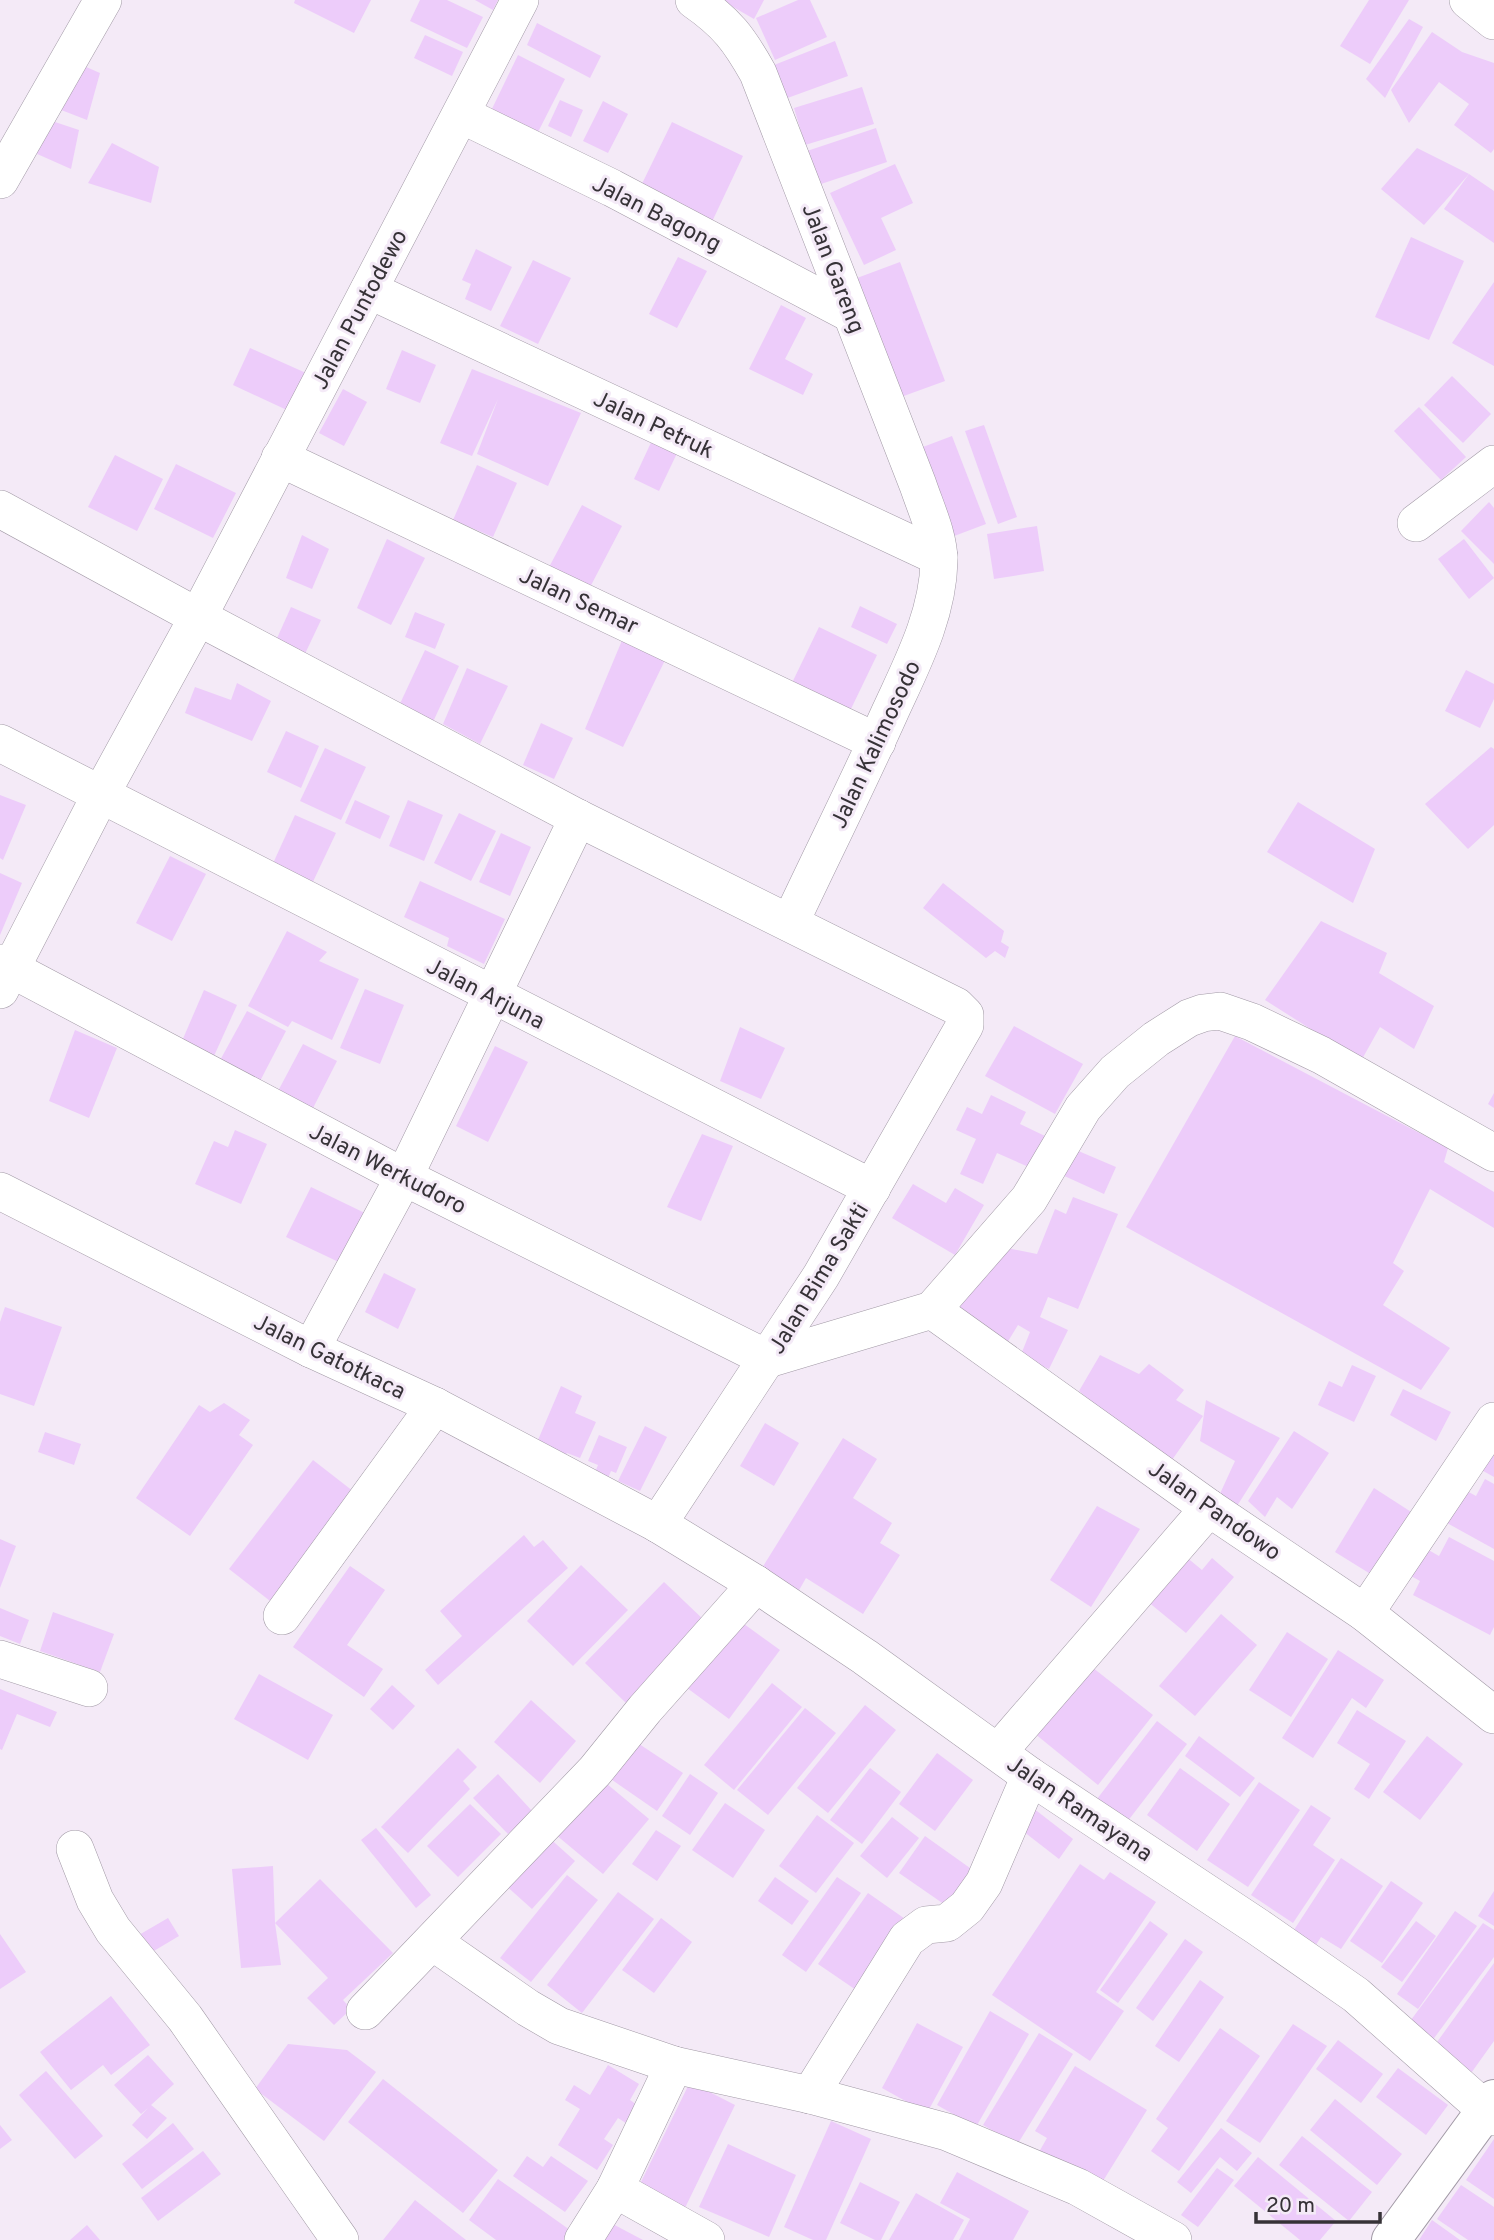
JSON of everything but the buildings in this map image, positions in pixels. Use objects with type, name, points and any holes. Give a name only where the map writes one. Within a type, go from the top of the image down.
[{"type":"street","points":[[0,180],[103,0]]},
{"type":"street","name":"Jalan Puntodewo","points":[[4,974],[198,617],[520,0]]},
{"type":"street","name":"Jalan Gareng","points":[[694,0],[739,38],[758,73],[925,505],[939,557]]},
{"type":"street","points":[[1468,0],[1494,21]]},
{"type":"street","name":"Jalan Bagong","points":[[462,115],[612,188],[851,314]]},
{"type":"street","name":"Jalan Petruk","points":[[369,290],[939,557]]},
{"type":"street","name":"Jalan Semar","points":[[280,458],[877,742]]},
{"type":"street","points":[[1416,523],[1494,464]]},
{"type":"street","points":[[0,509],[578,818],[790,923]]},
{"type":"street","name":"Jalan Kalimosodo","points":[[790,923],[922,641],[938,582],[939,557]]},
{"type":"street","name":"Jalan Arjuna","points":[[0,743],[491,996],[872,1188]]},
{"type":"street","points":[[311,1349],[404,1177],[578,818]]},
{"type":"street","name":"Jalan Bima Sakti","points":[[658,1524],[821,1276],[965,1025],[965,1015],[956,1006],[790,923]]},
{"type":"street","name":"Jalan Werkudoro","points":[[4,974],[768,1359]]},
{"type":"street","points":[[768,1359],[932,1310],[1029,1199],[1083,1108],[1115,1072],[1164,1033],[1203,1013],[1220,1011],[1321,1055],[1494,1153]]},
{"type":"street","name":"Jalan Gatotkaca","points":[[0,1191],[311,1349],[435,1406],[658,1524]]},
{"type":"street","name":"Jalan Pandowo","points":[[932,1310],[1209,1508],[1365,1613],[1494,1715]]},
{"type":"street","points":[[282,1615],[435,1406]]},
{"type":"street","points":[[1365,1613],[1494,1421]]},
{"type":"street","points":[[998,1752],[1209,1508]]},
{"type":"street","name":"Jalan Ramayana","points":[[658,1524],[756,1584],[865,1657],[1030,1776],[1356,1995],[1491,2109]]},
{"type":"street","points":[[365,2011],[595,1771],[645,1709],[756,1584]]},
{"type":"street","points":[[0,1659],[89,1688]]},
{"type":"street","points":[[810,2095],[907,1939],[926,1925],[947,1923],[967,1907],[989,1873],[1030,1776]]},
{"type":"street","points":[[75,1849],[95,1900],[113,1930],[220,2065],[340,2240]]},
{"type":"street","points":[[433,1942],[528,2008],[559,2026],[674,2065],[810,2095],[947,2132],[1078,2186],[1173,2240]]},
{"type":"street","points":[[583,2240],[615,2189],[674,2065]]},
{"type":"street","points":[[1391,2240],[1491,2109]]},
{"type":"street","points":[[615,2189],[706,2240]]}]
